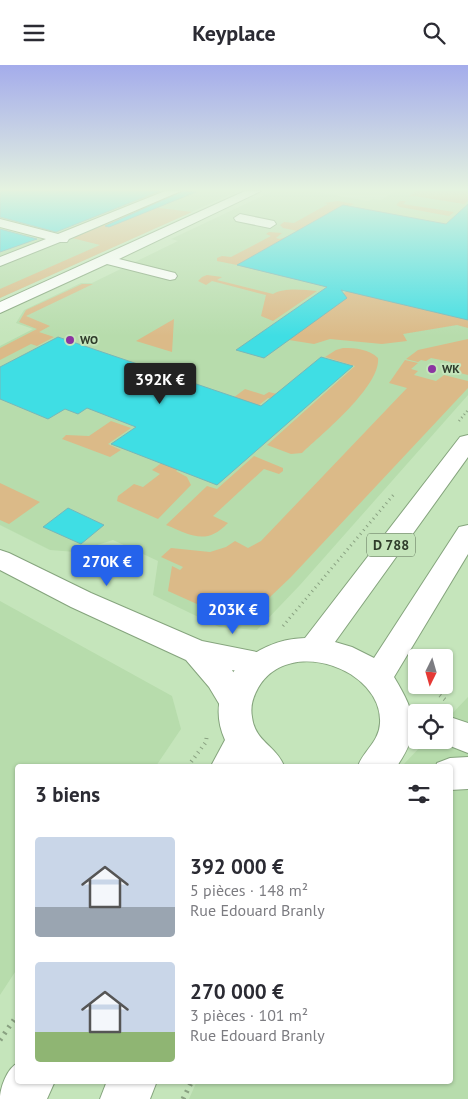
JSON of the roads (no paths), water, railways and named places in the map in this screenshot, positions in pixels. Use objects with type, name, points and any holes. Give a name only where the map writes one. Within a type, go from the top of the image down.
[{"type":"main road","points":[[0,262],[55,239]]},
{"type":"main road","points":[[63,239],[74,242],[76,246]]},
{"type":"main road","points":[[0,316],[151,239]]},
{"type":"main road","points":[[107,260],[175,270],[126,251]]},
{"type":"main road","name":"D 788","points":[[314,649],[463,432]]},
{"type":"main road","points":[[378,677],[468,533]]},
{"type":"main road","points":[[0,559],[82,600],[197,652],[261,663]]},
{"type":"main road","points":[[262,764],[236,754],[235,703],[244,680],[261,663],[286,652],[314,649],[338,653],[360,663],[378,677],[406,714],[396,730],[390,749],[377,764]]},
{"type":"main road","points":[[197,652],[220,678],[235,703]]},
{"type":"main road","points":[[453,732],[468,738]]},
{"type":"main road","points":[[453,774],[468,773]]},
{"type":"main road","points":[[22,1099],[30,1084]]},
{"type":"main road","points":[[124,1099],[131,1084]]},
{"type":"place","name":"WO","points":[[70,340]]},
{"type":"place","name":"WK","points":[[432,369]]}]
